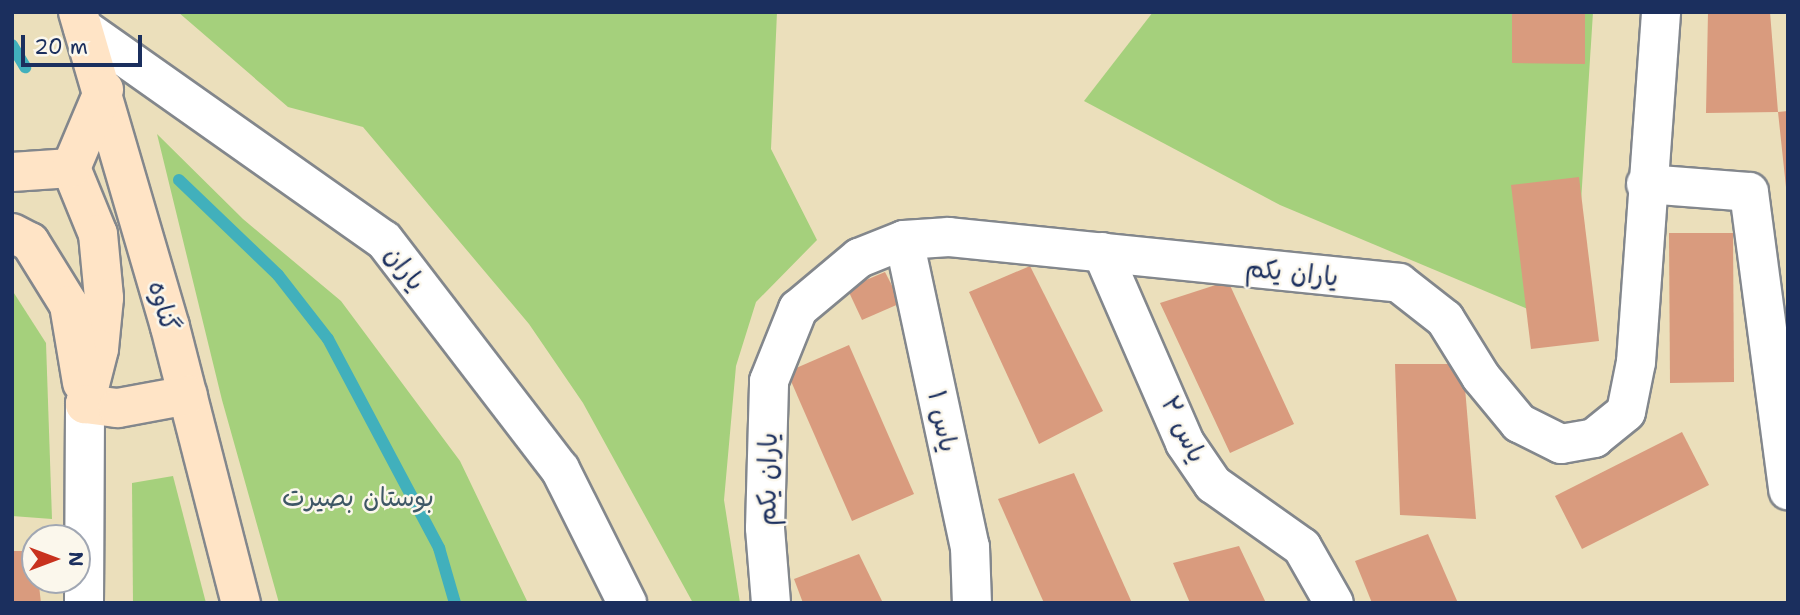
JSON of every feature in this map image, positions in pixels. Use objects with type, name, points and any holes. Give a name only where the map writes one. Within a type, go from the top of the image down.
[{"type":"main road","name":"گناوه","points":[[80,20],[104,90],[188,395],[241,603]]},
{"type":"main road","points":[[85,404],[99,349],[104,299],[98,234],[71,168],[104,90]]},
{"type":"main road","points":[[12,172],[71,168],[130,188]]},
{"type":"main road","points":[[12,233],[30,242],[69,305],[85,404]]},
{"type":"main road","points":[[85,404],[118,408],[188,395]]},
{"type":"street","name":"یاران یکم","points":[[771,603],[765,528],[769,381],[798,309],[859,258],[904,240],[949,237],[1399,283],[1445,318],[1481,377],[1519,423],[1561,444],[1594,438],[1626,412],[1636,362],[1646,184],[1661,12]]},
{"type":"street","name":"یاران","points":[[80,20],[384,240],[560,469],[627,603]]},
{"type":"street","points":[[1646,184],[1749,192],[1788,490]]},
{"type":"street","name":"یاس ۱","points":[[904,240],[970,547],[972,603]]},
{"type":"street","name":"یاس ۲","points":[[1102,252],[1185,443],[1213,484],[1302,547],[1334,603]]},
{"type":"street","points":[[84,603],[85,404]]},
{"type":"green space","points":[[178,12],[777,12],[771,149],[817,240],[756,302],[736,366],[724,500],[740,603],[693,603],[583,403],[529,324],[363,127],[288,107]]},
{"type":"green space","points":[[1153,12],[1593,12],[1573,328],[1280,205],[1084,101]]},
{"type":"green space","name":"بوستان بصیرت","points":[[157,134],[243,219],[341,301],[460,461],[528,603],[279,603],[222,400]]},
{"type":"green space","points":[[12,290],[46,343],[52,519],[12,516]]},
{"type":"green space","points":[[173,476],[206,603],[133,603],[132,483]]},
{"type":"building","points":[[1512,12],[1585,12],[1585,64],[1512,63]]},
{"type":"building","points":[[1708,12],[1770,12],[1778,112],[1706,113]]},
{"type":"building","points":[[1788,111],[1788,206],[1778,112]]},
{"type":"building","points":[[1579,177],[1599,341],[1531,349],[1511,185]]},
{"type":"building","points":[[1669,233],[1733,233],[1734,382],[1670,383]]},
{"type":"building","points":[[1030,266],[1103,411],[1039,444],[969,292]]},
{"type":"building","points":[[885,272],[901,303],[862,320],[847,288]]},
{"type":"building","points":[[1228,281],[1294,424],[1230,453],[1160,303]]},
{"type":"building","points":[[849,345],[914,494],[852,521],[787,372]]},
{"type":"building","points":[[1395,364],[1463,364],[1476,519],[1400,515]]},
{"type":"building","points":[[1682,432],[1709,485],[1582,549],[1555,496]]},
{"type":"building","points":[[1074,473],[1132,603],[1044,603],[998,499]]},
{"type":"building","points":[[1428,534],[1458,603],[1372,603],[1355,561]]},
{"type":"building","points":[[1239,546],[1266,603],[1190,603],[1173,563]]},
{"type":"building","points":[[12,551],[21,551],[21,594],[40,594],[41,603],[12,602]]},
{"type":"building","points":[[859,554],[883,603],[803,603],[794,579]]},
{"type":"waterway","points":[[12,45],[25,67]]},
{"type":"waterway","points":[[179,180],[278,275],[328,339],[439,548],[455,603]]}]
